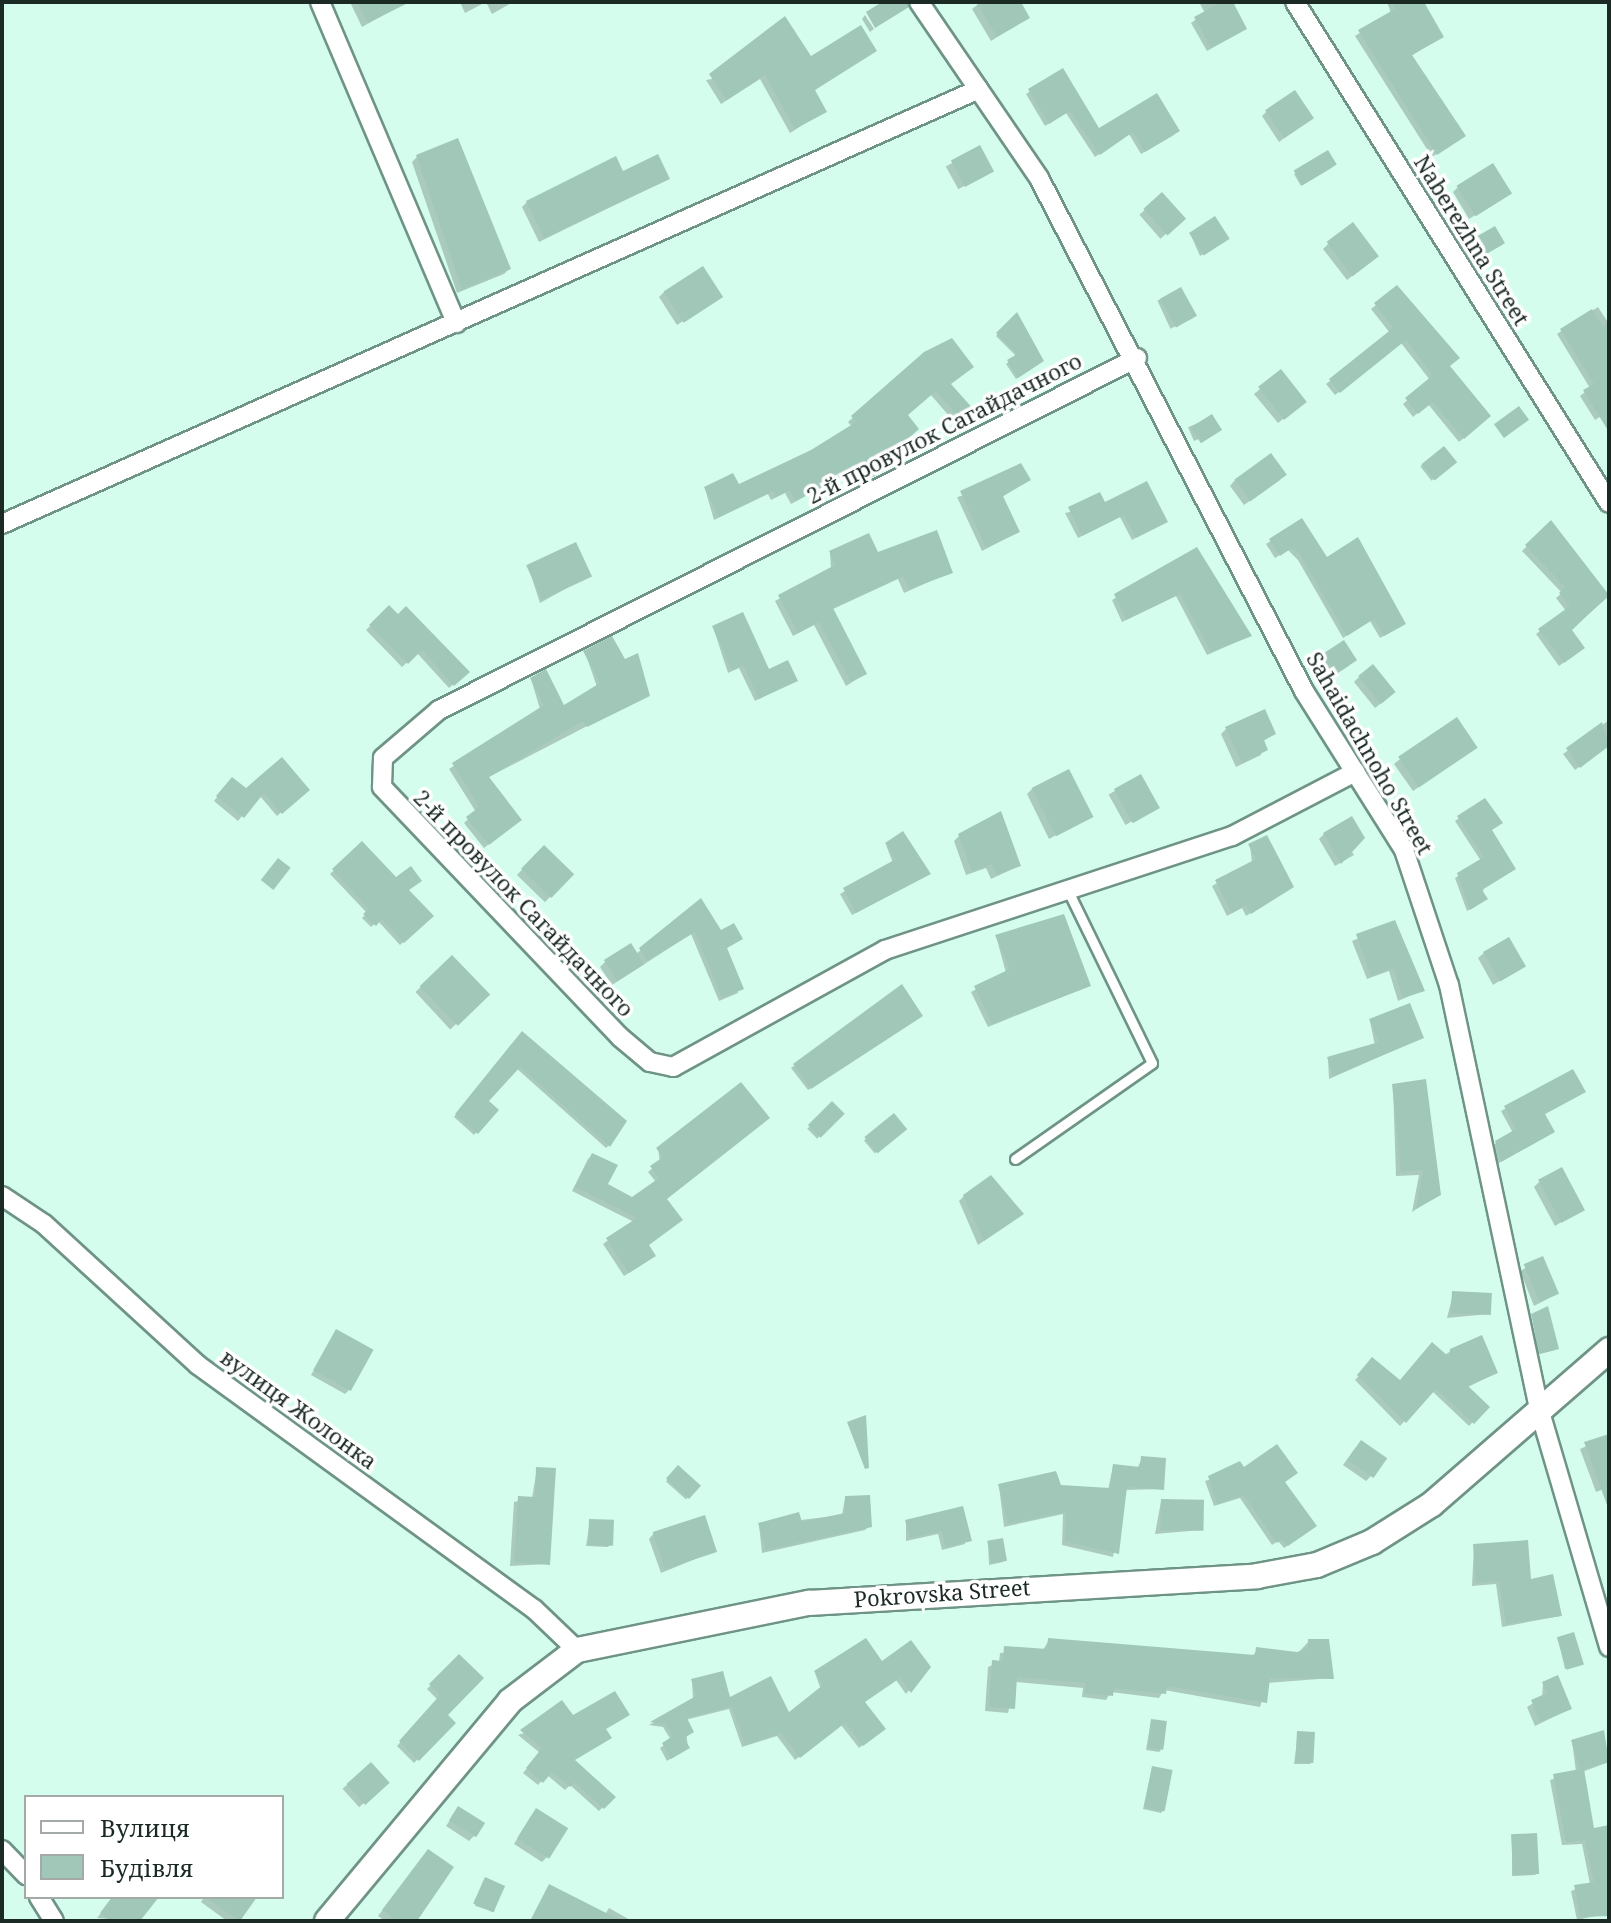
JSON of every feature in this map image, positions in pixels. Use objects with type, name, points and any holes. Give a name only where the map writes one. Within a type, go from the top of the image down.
[{"type":"street","points":[[320,2],[456,323]]},
{"type":"street","name":"Sahaidachnoho Street","points":[[919,2],[1039,178],[1137,358],[1304,691],[1404,850],[1449,985],[1540,1412],[1609,1647]]},
{"type":"street","name":"Naberezhna Street","points":[[1295,2],[1609,503]]},
{"type":"street","points":[[2,524],[979,89]]},
{"type":"street","name":"2-й провулок Сагайдачного","points":[[1137,358],[439,710],[383,758],[378,773],[403,816],[620,1037],[650,1062],[673,1067],[885,950],[1070,895],[1232,836],[1355,772]]},
{"type":"street","name":"вулиця Жолонка","points":[[2,1196],[44,1224],[198,1365],[534,1609],[577,1650]]},
{"type":"street","name":"Pokrovska Street","points":[[327,1921],[510,1701],[577,1650],[809,1603],[1257,1576],[1317,1565],[1401,1526],[1540,1412],[1609,1350]]},
{"type":"street","points":[[2,1850],[24,1873]]},
{"type":"street","points":[[40,1899],[54,1921]]},
{"type":"lane","points":[[1015,1159],[1152,1063],[1070,895]]},
{"type":"building","points":[[357,2],[410,2],[368,23]]},
{"type":"building","points":[[882,2],[907,2],[909,7],[875,28],[866,12]]},
{"type":"building","points":[[976,2],[1021,2],[1030,18],[997,37]]},
{"type":"building","points":[[1222,2],[1233,2],[1247,29],[1211,48],[1194,17]]},
{"type":"building","points":[[1391,2],[1424,2],[1444,37],[1412,55],[1466,136],[1437,155],[1358,30],[1395,9]]},
{"type":"building","points":[[785,16],[811,56],[861,25],[877,51],[815,90],[827,112],[795,129],[765,75],[727,100],[709,74]]},
{"type":"building","points":[[1063,68],[1099,128],[1157,93],[1180,131],[1145,152],[1133,132],[1100,155],[1070,111],[1049,124],[1028,89]]},
{"type":"building","points":[[1295,90],[1314,118],[1284,138],[1265,110]]},
{"type":"building","points":[[458,138],[511,269],[462,289],[416,155]]},
{"type":"building","points":[[980,145],[994,171],[965,187],[951,160]]},
{"type":"building","points":[[1328,150],[1337,165],[1302,185],[1294,171]]},
{"type":"building","points":[[658,154],[670,179],[544,238],[526,201],[616,156],[623,171]]},
{"type":"building","points":[[1493,163],[1512,194],[1476,216],[1457,186]]},
{"type":"building","points":[[1162,192],[1186,219],[1168,235],[1143,209]]},
{"type":"building","points":[[1215,216],[1230,239],[1204,256],[1189,233]]},
{"type":"building","points":[[1353,222],[1379,256],[1353,276],[1327,242]]},
{"type":"building","points":[[1495,226],[1505,243],[1471,263],[1461,246]]},
{"type":"building","points":[[703,266],[723,297],[684,323],[664,292]]},
{"type":"building","points":[[1397,285],[1460,358],[1450,366],[1491,416],[1464,439],[1433,402],[1418,414],[1405,398],[1433,375],[1406,340],[1340,393],[1329,379],[1393,328],[1374,303]]},
{"type":"building","points":[[1181,287],[1197,316],[1176,327],[1160,299]]},
{"type":"building","points":[[1592,309],[1603,327],[1609,323],[1609,432],[1583,390],[1594,384],[1560,329]]},
{"type":"building","points":[[1017,312],[1044,361],[1018,378],[1007,360],[1017,354],[996,333]]},
{"type":"building","points":[[952,338],[974,367],[951,384],[975,411],[963,422],[936,391],[908,415],[919,429],[892,453],[897,464],[863,481],[856,469],[795,501],[790,490],[776,497],[773,491],[719,517],[704,487],[733,473],[739,484],[811,450],[856,422],[851,416],[924,352]]},
{"type":"building","points":[[1281,369],[1307,402],[1284,420],[1258,387]]},
{"type":"building","points":[[1519,406],[1529,420],[1504,438],[1494,424]]},
{"type":"building","points":[[1212,414],[1222,430],[1201,443],[1191,427]]},
{"type":"building","points":[[1444,446],[1457,462],[1435,481],[1421,464]]},
{"type":"building","points":[[1271,453],[1287,475],[1250,501],[1235,479]]},
{"type":"building","points":[[1021,463],[1031,480],[1003,496],[1020,532],[986,548],[960,491]]},
{"type":"building","points":[[1147,481],[1168,522],[1136,538],[1124,515],[1082,536],[1068,507],[1100,492],[1105,502]]},
{"type":"building","points":[[1302,518],[1327,557],[1358,537],[1406,624],[1384,636],[1374,619],[1347,636],[1301,556],[1292,548],[1280,556],[1269,539]]},
{"type":"building","points":[[1551,520],[1609,595],[1572,630],[1585,648],[1564,663],[1538,629],[1570,606],[1559,593],[1565,587],[1525,545]]},
{"type":"building","points":[[937,530],[953,573],[909,589],[903,576],[833,608],[867,674],[851,682],[819,622],[798,633],[778,595],[835,565],[829,551],[869,533],[878,552]]},
{"type":"building","points":[[576,542],[592,576],[542,600],[526,565]]},
{"type":"building","points":[[1197,547],[1252,636],[1211,652],[1180,594],[1126,620],[1114,594]]},
{"type":"building","points":[[389,605],[398,614],[406,606],[470,672],[454,686],[422,650],[408,664],[369,625]]},
{"type":"building","points":[[743,612],[769,669],[788,660],[798,681],[759,699],[743,665],[732,670],[712,626]]},
{"type":"building","points":[[612,636],[625,659],[638,653],[650,696],[587,727],[583,721],[489,777],[522,820],[489,845],[466,817],[479,807],[452,763],[544,705],[530,678],[546,669],[564,705],[600,683],[583,651]]},
{"type":"building","points":[[1344,640],[1357,660],[1330,678],[1317,657]]},
{"type":"building","points":[[1373,664],[1396,692],[1381,704],[1358,676]]},
{"type":"building","points":[[1265,709],[1276,734],[1264,740],[1268,750],[1242,763],[1225,727]]},
{"type":"building","points":[[1457,717],[1478,748],[1419,787],[1398,757]]},
{"type":"building","points":[[1602,722],[1609,746],[1580,768],[1566,748]]},
{"type":"building","points":[[282,757],[310,790],[282,814],[264,793],[244,818],[216,796],[232,777],[246,788]]},
{"type":"building","points":[[1069,769],[1094,817],[1056,836],[1032,788]]},
{"type":"building","points":[[1141,774],[1160,808],[1133,823],[1114,789]]},
{"type":"building","points":[[1485,798],[1503,823],[1492,830],[1516,869],[1482,890],[1488,899],[1470,910],[1457,873],[1484,857],[1457,816]]},
{"type":"building","points":[[1001,811],[1021,866],[996,875],[992,864],[972,871],[958,834]]},
{"type":"building","points":[[1352,816],[1365,838],[1341,864],[1323,833]]},
{"type":"building","points":[[903,831],[931,874],[856,913],[843,888],[896,859],[885,843]]},
{"type":"building","points":[[1267,835],[1294,887],[1251,914],[1246,905],[1232,913],[1215,880],[1256,859],[1248,844]]},
{"type":"building","points":[[362,841],[396,877],[411,866],[422,881],[409,890],[434,916],[404,943],[382,919],[376,926],[363,914],[369,909],[332,869]]},
{"type":"building","points":[[544,845],[574,874],[551,898],[521,869]]},
{"type":"building","points":[[278,858],[291,868],[273,890],[261,880]]},
{"type":"building","points":[[701,898],[721,930],[734,923],[743,939],[727,948],[744,989],[722,998],[695,932],[647,961],[639,948]]},
{"type":"building","points":[[1064,914],[1091,986],[992,1024],[974,986],[1010,969],[995,935]]},
{"type":"building","points":[[1395,920],[1425,991],[1403,998],[1393,968],[1371,976],[1356,934]]},
{"type":"building","points":[[1509,937],[1526,966],[1500,981],[1483,952]]},
{"type":"building","points":[[631,943],[644,964],[617,981],[604,960]]},
{"type":"building","points":[[452,955],[490,995],[458,1026],[420,986]]},
{"type":"building","points":[[902,984],[923,1016],[811,1089],[793,1064]]},
{"type":"building","points":[[1410,1003],[1424,1038],[1333,1076],[1327,1057],[1379,1042],[1369,1019]]},
{"type":"building","points":[[522,1031],[627,1121],[610,1147],[520,1067],[489,1101],[499,1110],[478,1134],[455,1114]]},
{"type":"building","points":[[1573,1069],[1586,1092],[1545,1114],[1555,1132],[1501,1162],[1495,1141],[1516,1129],[1504,1106]]},
{"type":"building","points":[[1426,1079],[1441,1195],[1416,1209],[1423,1170],[1401,1172],[1392,1084]]},
{"type":"building","points":[[741,1082],[770,1118],[667,1199],[683,1220],[649,1245],[656,1256],[629,1273],[606,1238],[637,1218],[575,1187],[592,1153],[618,1165],[608,1184],[632,1197],[659,1178],[650,1166],[663,1157],[656,1148]]},
{"type":"building","points":[[832,1101],[845,1114],[821,1138],[808,1125]]},
{"type":"building","points":[[894,1113],[907,1129],[878,1153],[864,1137]]},
{"type":"building","points":[[1562,1167],[1585,1210],[1561,1223],[1538,1180]]},
{"type":"building","points":[[991,1175],[1024,1214],[984,1241],[963,1195]]},
{"type":"building","points":[[1543,1256],[1559,1294],[1540,1302],[1524,1264]]},
{"type":"building","points":[[1452,1291],[1492,1293],[1491,1315],[1451,1313]]},
{"type":"building","points":[[1548,1306],[1559,1349],[1540,1354],[1531,1314]]},
{"type":"building","points":[[336,1329],[374,1350],[351,1391],[313,1370]]},
{"type":"building","points":[[1482,1335],[1498,1373],[1468,1386],[1490,1407],[1474,1424],[1436,1389],[1406,1423],[1357,1375],[1372,1357],[1400,1380],[1432,1342],[1449,1357],[1450,1349]]},
{"type":"building","points":[[866,1415],[869,1468],[865,1469],[847,1422]]},
{"type":"building","points":[[1609,1434],[1609,1504],[1607,1505],[1584,1442]]},
{"type":"building","points":[[1361,1440],[1387,1458],[1373,1478],[1347,1460]]},
{"type":"building","points":[[1277,1444],[1298,1473],[1285,1482],[1317,1526],[1288,1546],[1282,1539],[1277,1543],[1244,1495],[1217,1504],[1208,1476],[1240,1461],[1244,1467]]},
{"type":"building","points":[[1141,1456],[1166,1458],[1164,1490],[1127,1487],[1119,1554],[1065,1541],[1066,1512],[1008,1524],[998,1484],[1056,1471],[1061,1485],[1110,1488],[1113,1464],[1140,1467]]},
{"type":"building","points":[[678,1465],[701,1486],[689,1499],[666,1478]]},
{"type":"building","points":[[536,1467],[556,1468],[550,1565],[514,1562],[518,1496],[535,1497]]},
{"type":"building","points":[[870,1495],[872,1527],[766,1550],[758,1523],[799,1512],[802,1522],[845,1513],[845,1496]]},
{"type":"building","points":[[1161,1499],[1204,1500],[1203,1531],[1160,1530]]},
{"type":"building","points":[[963,1506],[972,1541],[946,1547],[941,1531],[910,1538],[905,1520]]},
{"type":"building","points":[[705,1515],[717,1552],[665,1569],[653,1532]]},
{"type":"building","points":[[589,1519],[614,1520],[613,1546],[588,1545]]},
{"type":"building","points":[[1003,1538],[1007,1561],[991,1563],[987,1541]]},
{"type":"building","points":[[1528,1540],[1531,1579],[1553,1574],[1562,1616],[1506,1624],[1499,1581],[1476,1583],[1473,1544]]},
{"type":"building","points":[[1574,1632],[1584,1665],[1567,1670],[1557,1637]]},
{"type":"building","points":[[866,1638],[882,1661],[911,1640],[931,1667],[911,1693],[900,1678],[865,1702],[886,1729],[863,1746],[845,1723],[800,1758],[781,1733],[745,1745],[732,1706],[687,1718],[694,1732],[684,1738],[690,1748],[671,1759],[662,1743],[673,1736],[666,1724],[650,1722],[696,1696],[691,1679],[723,1671],[730,1697],[771,1676],[789,1712],[823,1685],[814,1671]]},
{"type":"building","points":[[1048,1638],[1255,1655],[1256,1647],[1297,1652],[1308,1648],[1308,1639],[1329,1639],[1334,1679],[1270,1678],[1267,1703],[1167,1686],[1166,1694],[1114,1688],[1113,1696],[1085,1693],[1086,1683],[1017,1677],[1015,1709],[989,1707],[992,1660],[1003,1661],[1004,1646],[1047,1649]]},
{"type":"building","points":[[459,1654],[484,1678],[448,1715],[456,1723],[419,1761],[399,1741],[440,1695],[429,1684]]},
{"type":"building","points":[[1558,1675],[1572,1709],[1540,1722],[1531,1700],[1547,1693],[1542,1682]]},
{"type":"building","points":[[615,1691],[630,1715],[606,1729],[612,1738],[575,1760],[616,1797],[604,1809],[574,1782],[570,1787],[552,1772],[543,1783],[526,1768],[542,1748],[520,1730],[562,1700],[573,1715]]},
{"type":"building","points":[[1151,1719],[1167,1721],[1163,1750],[1147,1748]]},
{"type":"building","points":[[1604,1730],[1609,1762],[1584,1769],[1594,1828],[1609,1825],[1609,1916],[1580,1917],[1574,1885],[1594,1882],[1585,1840],[1566,1842],[1553,1774],[1580,1769],[1571,1740]]},
{"type":"building","points":[[1297,1731],[1315,1732],[1313,1763],[1295,1762]]},
{"type":"building","points":[[371,1762],[390,1783],[365,1805],[346,1784]]},
{"type":"building","points":[[1152,1766],[1173,1770],[1165,1811],[1144,1807]]},
{"type":"building","points":[[458,1806],[485,1823],[476,1837],[449,1820]]},
{"type":"building","points":[[536,1808],[568,1828],[549,1859],[517,1839]]},
{"type":"building","points":[[1537,1833],[1539,1874],[1513,1875],[1511,1834]]},
{"type":"building","points":[[428,1849],[454,1867],[417,1921],[397,1921],[382,1910]]},
{"type":"building","points":[[485,1877],[505,1886],[493,1912],[473,1903]]},
{"type":"building","points":[[549,1884],[622,1921],[530,1921]]},
{"type":"building","points":[[110,1899],[157,1899],[140,1921],[110,1921],[100,1913]]},
{"type":"building","points":[[208,1899],[256,1899],[240,1921]]}]
